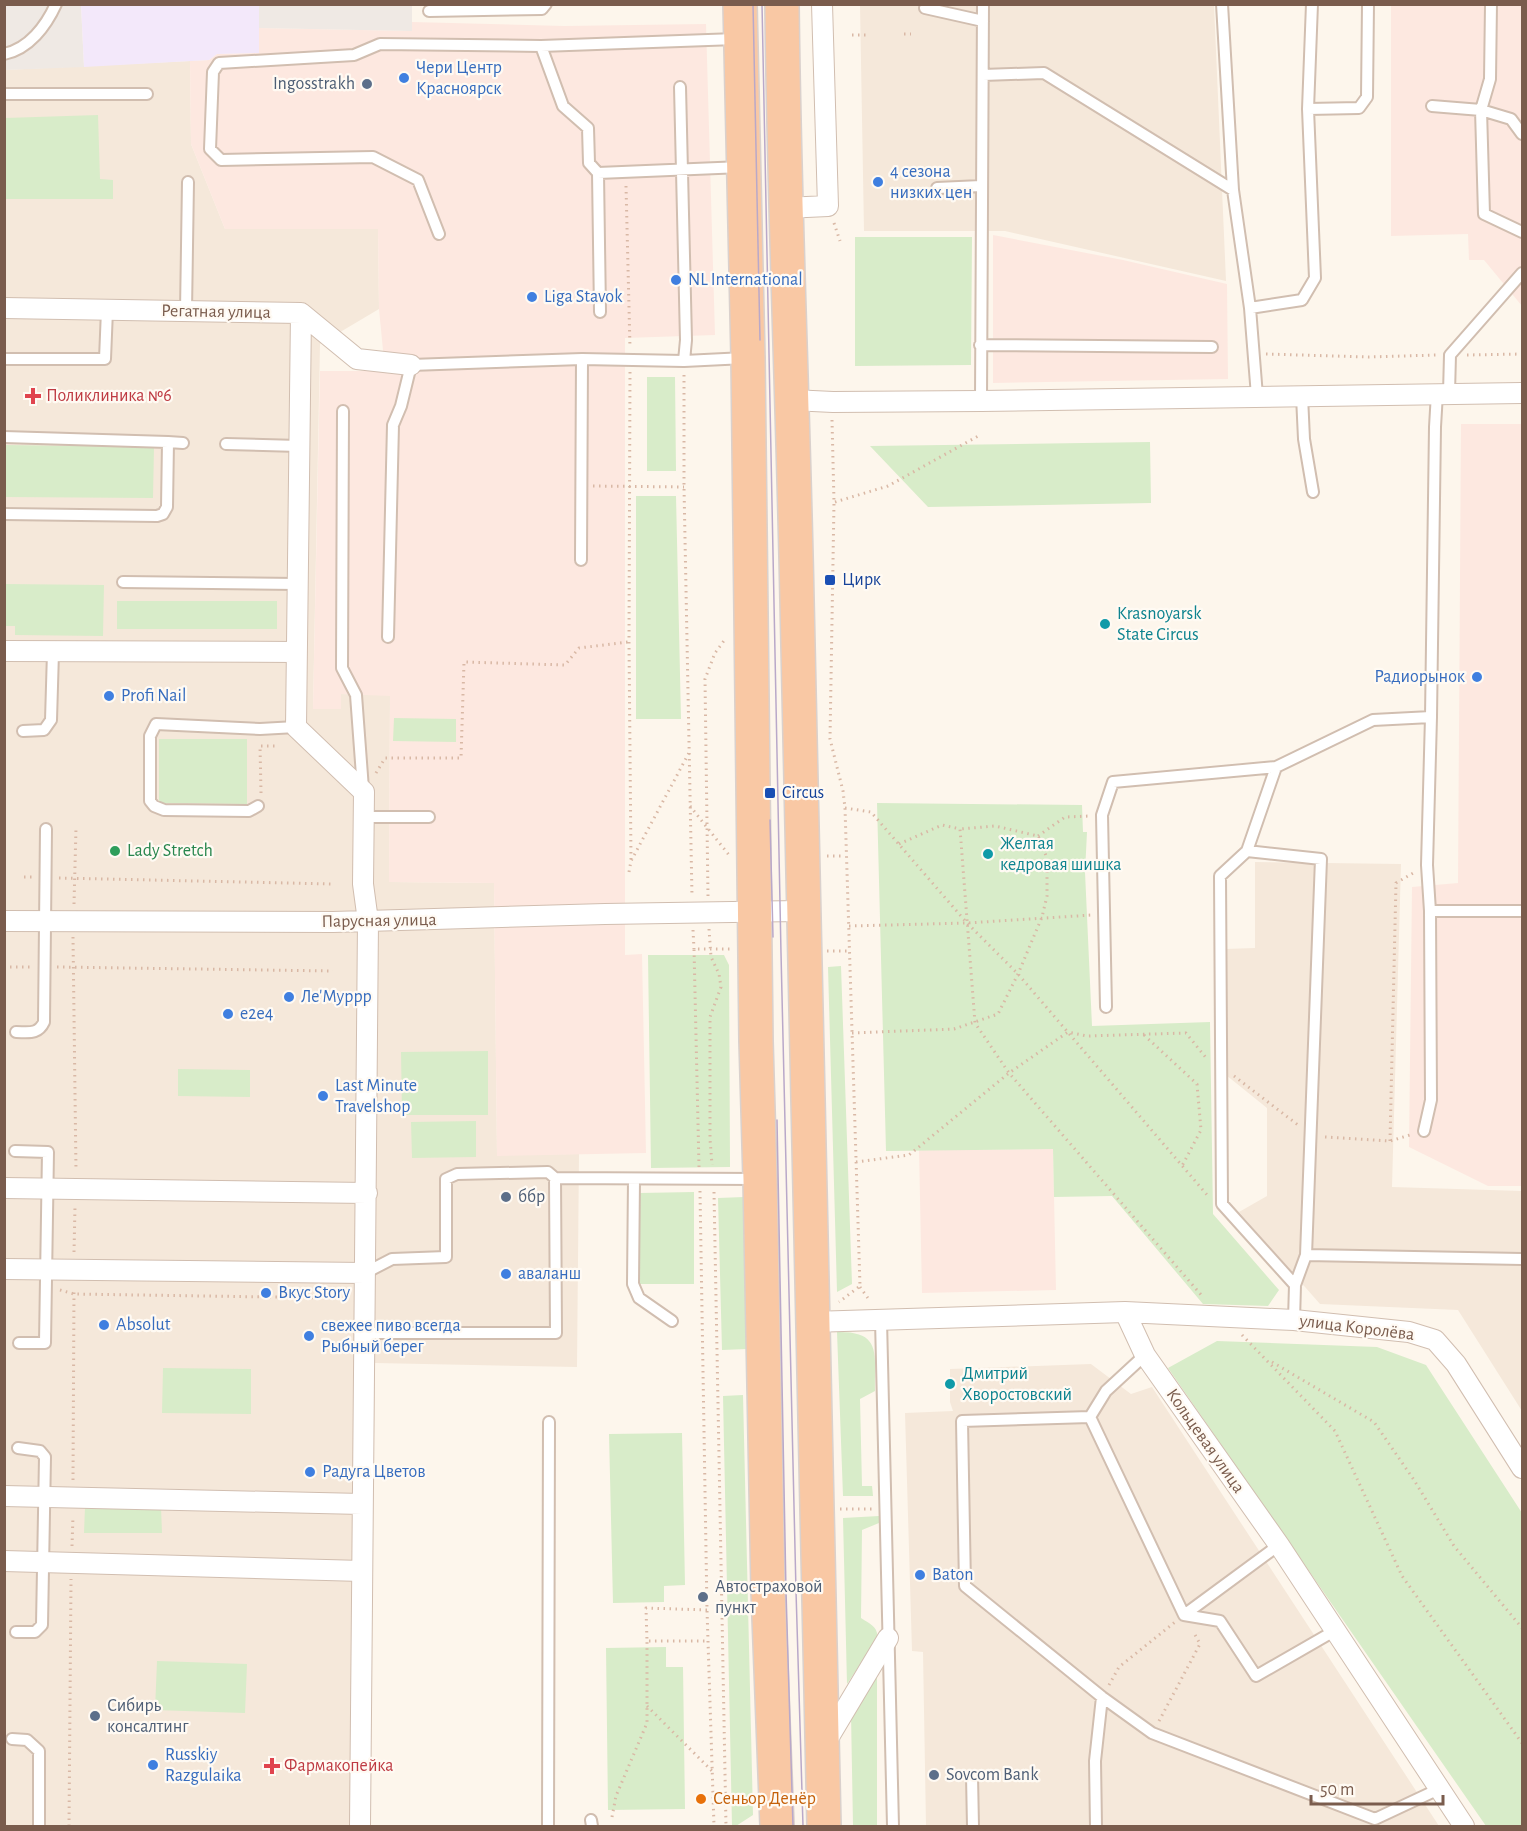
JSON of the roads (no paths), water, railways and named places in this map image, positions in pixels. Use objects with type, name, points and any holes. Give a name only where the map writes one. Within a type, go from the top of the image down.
[{"type":"highway","points":[[740,4],[748,358],[753,912],[768,1602],[777,1827]]},
{"type":"highway","points":[[782,4],[824,1827]]},
{"type":"street","points":[[785,208],[828,206],[822,4]]},
{"type":"street","points":[[742,167],[784,166]]},
{"type":"street","name":"Регатная улица","points":[[4,308],[301,313]]},
{"type":"street","points":[[301,313],[357,359],[411,365]]},
{"type":"street","points":[[301,313],[292,411],[299,446],[296,727],[364,792],[363,884],[369,921],[360,1827]]},
{"type":"street","points":[[792,400],[981,401],[1522,393]]},
{"type":"street","points":[[4,651],[296,652]]},
{"type":"street","name":"Парусная улица","points":[[4,921],[369,921],[803,911]]},
{"type":"street","points":[[4,1188],[367,1193]]},
{"type":"street","points":[[4,1269],[46,1278],[74,1269],[366,1273]]},
{"type":"street","points":[[812,1322],[1125,1312]]},
{"type":"street","name":"улица Королёва","points":[[1125,1312],[1294,1320],[1409,1332],[1435,1340],[1456,1364],[1522,1468]]},
{"type":"street","name":"Кольцевая улица","points":[[1125,1312],[1144,1355],[1279,1545],[1464,1827]]},
{"type":"street","points":[[4,1496],[362,1504]]},
{"type":"street","points":[[4,1561],[362,1571]]},
{"type":"street","points":[[821,1749],[888,1638]]},
{"type":"lane","points":[[4,54],[16,51],[46,24],[56,4]]},
{"type":"lane","points":[[429,11],[542,9],[546,4]]},
{"type":"lane","points":[[981,401],[983,4]]},
{"type":"lane","points":[[1222,4],[1233,190],[1250,308],[1257,396]]},
{"type":"lane","points":[[1250,308],[1302,300],[1315,278],[1308,108],[1312,4]]},
{"type":"lane","points":[[1308,108],[1359,108],[1367,97],[1368,4]]},
{"type":"lane","points":[[1491,4],[1490,79],[1482,110],[1484,214],[1522,232]]},
{"type":"lane","points":[[925,8],[983,21]]},
{"type":"lane","points":[[439,234],[417,180],[373,157],[221,160],[210,148],[213,72],[219,63],[354,55],[380,44],[541,46],[740,39]]},
{"type":"lane","points":[[541,46],[563,106],[588,128],[589,163],[598,174],[600,312]]},
{"type":"lane","points":[[983,75],[1044,73],[1233,190]]},
{"type":"lane","points":[[680,87],[686,340],[684,361]]},
{"type":"lane","points":[[4,94],[147,94]]},
{"type":"lane","points":[[1432,106],[1482,110],[1517,119],[1522,134]]},
{"type":"lane","points":[[598,174],[742,167]]},
{"type":"lane","points":[[186,311],[188,183]]},
{"type":"lane","points":[[937,188],[981,186]]},
{"type":"lane","points":[[1424,1131],[1431,1100],[1428,865],[1435,427],[1450,355],[1522,273]]},
{"type":"lane","points":[[4,359],[105,359],[107,310]]},
{"type":"lane","points":[[980,345],[1212,347]]},
{"type":"lane","points":[[388,637],[393,425],[401,406],[411,365],[748,358]]},
{"type":"lane","points":[[581,560],[582,360]]},
{"type":"lane","points":[[1302,396],[1304,439],[1313,492]]},
{"type":"lane","points":[[343,411],[342,668],[356,694],[364,792]]},
{"type":"lane","points":[[4,437],[183,443]]},
{"type":"lane","points":[[4,514],[157,516],[163,514],[167,507],[168,442]]},
{"type":"lane","points":[[226,444],[299,446]]},
{"type":"lane","points":[[123,582],[297,584]]},
{"type":"lane","points":[[24,731],[44,730],[51,720],[53,651]]},
{"type":"lane","points":[[1106,1007],[1102,815],[1113,782],[1276,767],[1373,720],[1431,717]]},
{"type":"lane","points":[[258,806],[249,811],[164,810],[154,806],[150,801],[150,736],[156,724],[260,729],[296,727]]},
{"type":"lane","points":[[1276,767],[1247,851],[1220,876],[1222,1204],[1295,1285]]},
{"type":"lane","points":[[363,817],[429,817]]},
{"type":"lane","points":[[16,1032],[36,1032],[41,1029],[44,1022],[46,829]]},
{"type":"lane","points":[[1247,851],[1321,859],[1306,1255],[1295,1285],[1294,1320]]},
{"type":"lane","points":[[1430,911],[1522,911]]},
{"type":"lane","points":[[15,1151],[48,1152],[45,1342],[20,1344]]},
{"type":"lane","points":[[366,1273],[392,1259],[446,1257],[446,1179],[457,1174],[548,1172],[555,1178],[760,1179]]},
{"type":"lane","points":[[365,1333],[556,1333],[555,1178]]},
{"type":"lane","points":[[634,1179],[633,1284],[639,1298],[672,1321]]},
{"type":"lane","points":[[1306,1255],[1522,1259]]},
{"type":"lane","points":[[881,1320],[893,1827]]},
{"type":"lane","points":[[1090,1417],[1106,1391],[1144,1355]]},
{"type":"lane","points":[[1090,1417],[1184,1615]]},
{"type":"lane","points":[[1090,1417],[962,1421],[965,1586],[1102,1697],[1152,1733],[1375,1819],[1439,1789]]},
{"type":"lane","points":[[548,1827],[549,1422]]},
{"type":"lane","points":[[16,1632],[35,1632],[42,1625],[44,1562],[45,1457],[40,1451],[18,1448]]},
{"type":"lane","points":[[1184,1615],[1279,1545]]},
{"type":"lane","points":[[1184,1615],[1220,1621],[1256,1676],[1336,1630]]},
{"type":"lane","points":[[1096,1827],[1095,1761],[1102,1697]]},
{"type":"lane","points":[[12,1739],[27,1740],[39,1751],[39,1827]]},
{"type":"lane","points":[[972,1776],[973,1827]]},
{"type":"tram line","points":[[753,4],[760,340]]},
{"type":"tram line","points":[[762,4],[781,953],[803,1826]]},
{"type":"tram line","points":[[770,820],[773,937]]},
{"type":"tram line","points":[[777,1120],[793,1826]]},
{"type":"place","name":"Чери Центр Красноярск","points":[[404,78]]},
{"type":"place","name":"Ingosstrakh","points":[[367,84]]},
{"type":"place","name":"4 сезона низких цен","points":[[878,182]]},
{"type":"place","name":"NL International","points":[[676,280]]},
{"type":"place","name":"Liga Stavok","points":[[532,297]]},
{"type":"place","name":"Поликлиника №6","points":[[33,396]]},
{"type":"place","name":"Цирк","points":[[830,580]]},
{"type":"place","name":"Krasnoyarsk State Circus","points":[[1105,624]]},
{"type":"place","name":"Радиорынок","points":[[1477,677]]},
{"type":"place","name":"Profi Nail","points":[[109,696]]},
{"type":"place","name":"Circus","points":[[770,793]]},
{"type":"place","name":"Lady Stretch","points":[[115,851]]},
{"type":"place","name":"Желтая кедровая шишка","points":[[988,854]]},
{"type":"place","name":"Ле'Муррр","points":[[289,997]]},
{"type":"place","name":"е2е4","points":[[228,1014]]},
{"type":"place","name":"Last Minute Travelshop","points":[[323,1096]]},
{"type":"place","name":"ббр","points":[[506,1197]]},
{"type":"place","name":"аваланш","points":[[506,1274]]},
{"type":"place","name":"Вкус Story","points":[[266,1293]]},
{"type":"place","name":"Absolut","points":[[104,1325]]},
{"type":"place","name":"свежее пиво всегда Рыбный берег","points":[[309,1336]]},
{"type":"place","name":"Дмитрий Хворостовский","points":[[950,1384]]},
{"type":"place","name":"Радуга Цветов","points":[[310,1472]]},
{"type":"place","name":"Baton","points":[[920,1575]]},
{"type":"place","name":"Автостраховой пункт","points":[[703,1597]]},
{"type":"place","name":"Сибирь консалтинг","points":[[95,1716]]},
{"type":"place","name":"Russkiy Razgulaika","points":[[153,1765]]},
{"type":"place","name":"Фармакопейка","points":[[272,1766]]},
{"type":"place","name":"Sovcom Bank","points":[[934,1775]]},
{"type":"place","name":"Сеньор Денёр","points":[[701,1799]]}]
